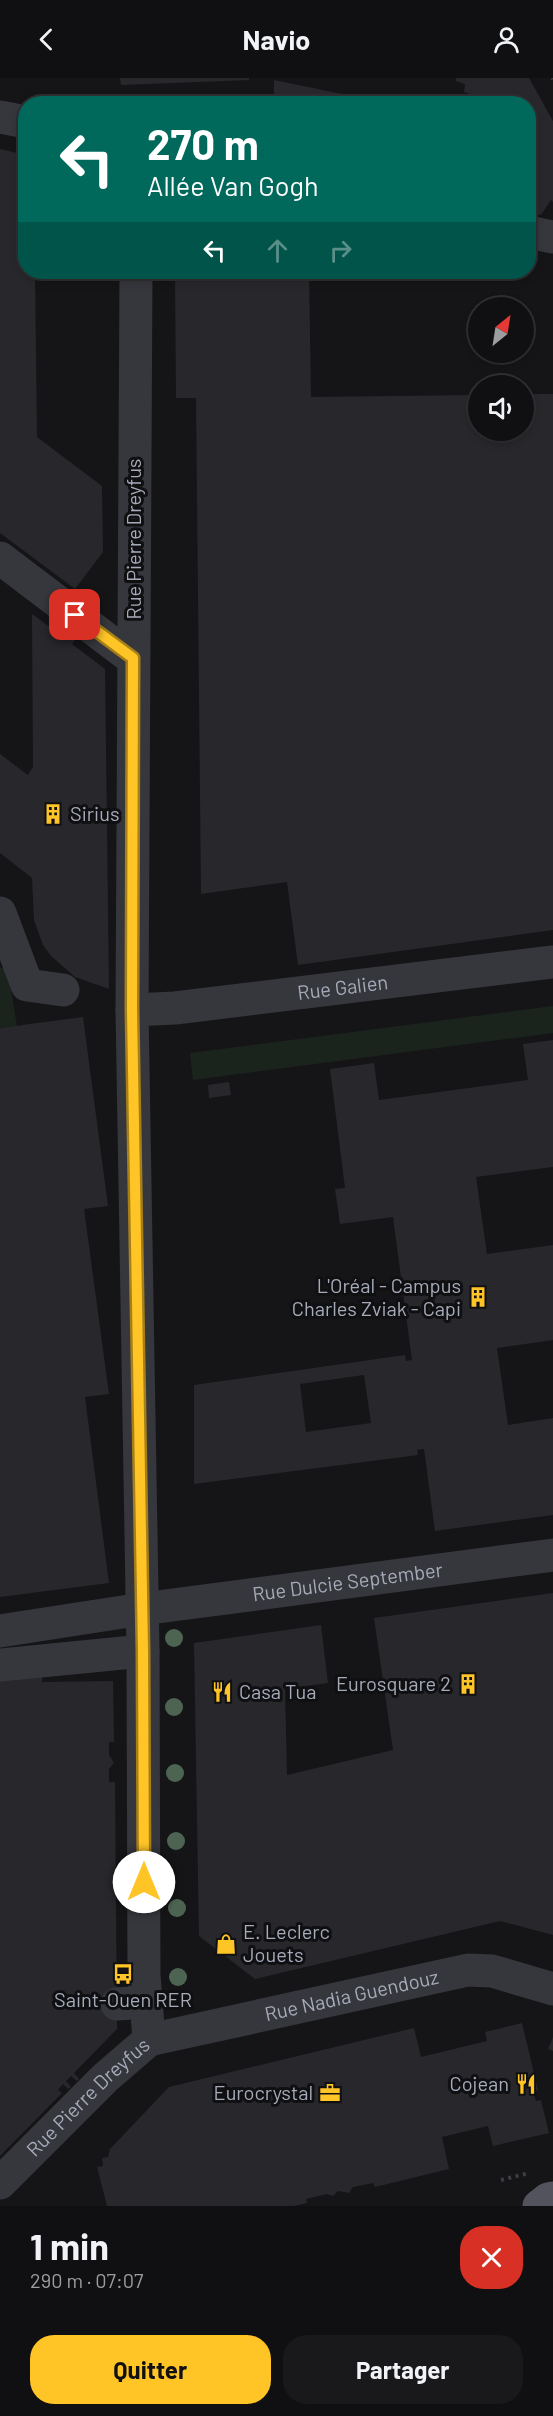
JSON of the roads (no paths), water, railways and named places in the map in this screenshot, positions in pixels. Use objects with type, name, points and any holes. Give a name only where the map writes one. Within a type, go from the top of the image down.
[{"type":"main road","points":[[539,2206],[553,2198]]},
{"type":"street","points":[[0,117],[18,120]]},
{"type":"street","points":[[536,234],[553,237]]},
{"type":"street","name":"Rue Pierre Dreyfus","points":[[0,2183],[105,2078],[149,2040],[131,2003],[144,1975],[143,1651],[132,1010],[136,279]]},
{"type":"street","points":[[0,558],[133,658]]},
{"type":"street","points":[[0,913],[27,985],[63,990]]},
{"type":"street","name":"Rue Galien","points":[[132,1010],[175,1008],[553,963]]},
{"type":"street","name":"Rue Dulcie September","points":[[0,1631],[142,1609],[553,1555]]},
{"type":"street","points":[[0,1665],[143,1651]]},
{"type":"street","name":"Rue Nadia Guendouz","points":[[149,2040],[468,1970],[492,1971],[551,1988]]},
{"type":"place","name":"Sirius","points":[[53,814]]},
{"type":"place","name":"L'Oréal - Campus Charles Zviak - Capi","points":[[478,1297]]},
{"type":"place","name":"Eurosquare 2","points":[[468,1684]]},
{"type":"place","name":"Casa Tua","points":[[222,1692]]},
{"type":"place","name":"E. Leclerc Jouets","points":[[226,1944]]},
{"type":"place","name":"Saint-Ouen RER","points":[[123,1974]]},
{"type":"place","name":"Cojean","points":[[526,2084]]},
{"type":"place","name":"Eurocrystal","points":[[330,2093]]}]
